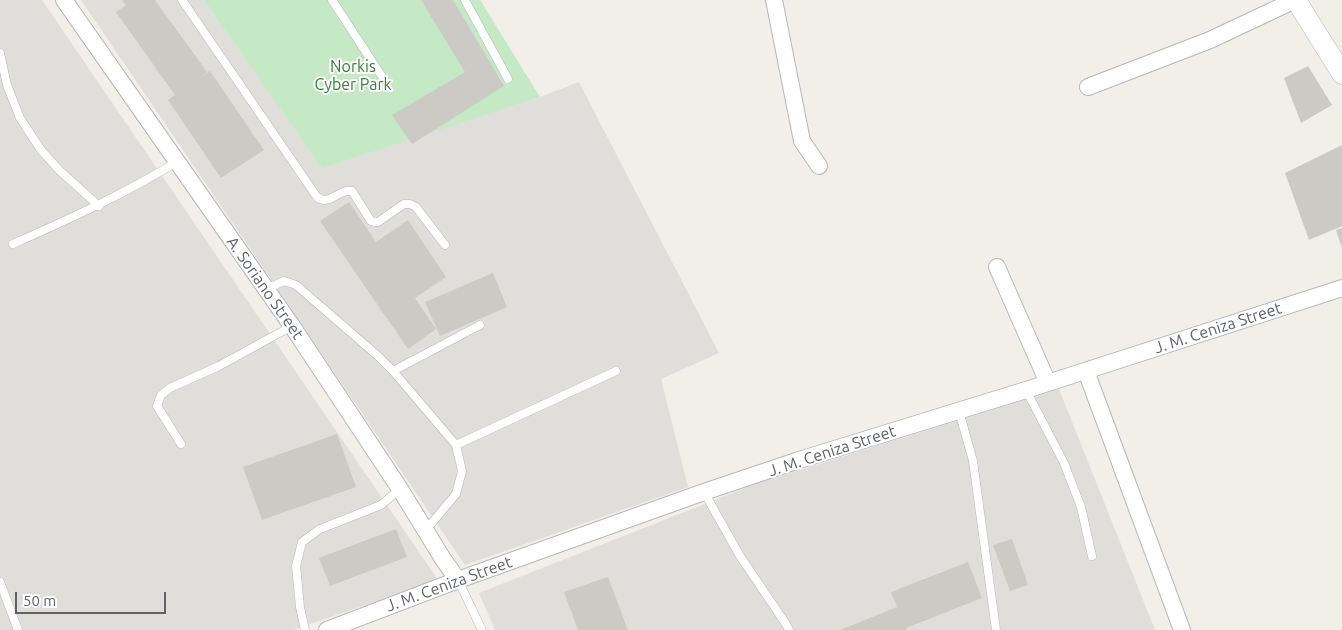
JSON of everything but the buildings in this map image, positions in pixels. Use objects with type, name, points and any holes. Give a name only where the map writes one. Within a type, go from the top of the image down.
[{"type":"street","name":"A. Soriano Street","points":[[64,0],[292,326],[458,580]]},
{"type":"street","points":[[774,0],[802,141],[819,166]]},
{"type":"street","points":[[1088,87],[1210,40],[1296,0],[1342,74]]},
{"type":"street","points":[[997,266],[1048,383]]},
{"type":"street","name":"J. M. Ceniza Street","points":[[327,630],[458,580],[796,461],[1086,371],[1342,288]]},
{"type":"street","points":[[1086,371],[1182,630]]},
{"type":"lane","points":[[182,0],[317,197],[326,201],[347,190],[352,191],[371,221],[375,222],[378,222],[404,204],[410,204],[416,207],[446,245]]},
{"type":"lane","points":[[332,0],[382,75]]},
{"type":"lane","points":[[465,0],[508,79]]},
{"type":"lane","points":[[0,53],[7,85],[20,118],[41,150],[60,171],[99,206]]},
{"type":"lane","points":[[13,244],[99,206],[178,161]]},
{"type":"lane","points":[[266,290],[284,282],[296,285],[378,356],[456,445],[462,471],[456,494],[425,531]]},
{"type":"lane","points":[[393,371],[480,324]]},
{"type":"lane","points":[[181,444],[157,406],[161,395],[170,388],[219,366],[292,326]]},
{"type":"lane","points":[[456,445],[616,372]]},
{"type":"lane","points":[[1026,390],[1064,463],[1081,507],[1092,556]]},
{"type":"lane","points":[[959,411],[973,461],[996,630]]},
{"type":"lane","points":[[305,630],[300,607],[296,566],[302,542],[320,529],[380,505],[400,489]]},
{"type":"lane","points":[[704,492],[740,556],[789,630]]},
{"type":"lane","points":[[458,580],[482,630]]},
{"type":"lane","points":[[0,582],[18,630]]},
{"type":"shaded area","points":[[0,0],[42,0],[438,580],[293,630],[0,630]]},
{"type":"shaded area","points":[[81,0],[204,0],[322,167],[540,97],[579,82],[719,353],[661,379],[688,487],[465,565]]},
{"type":"shaded area","points":[[1059,389],[1155,630],[495,630],[479,593],[758,483]]},
{"type":"green space","name":"Norkis Cyber Park","points":[[204,0],[480,0],[540,97],[322,168]]}]
